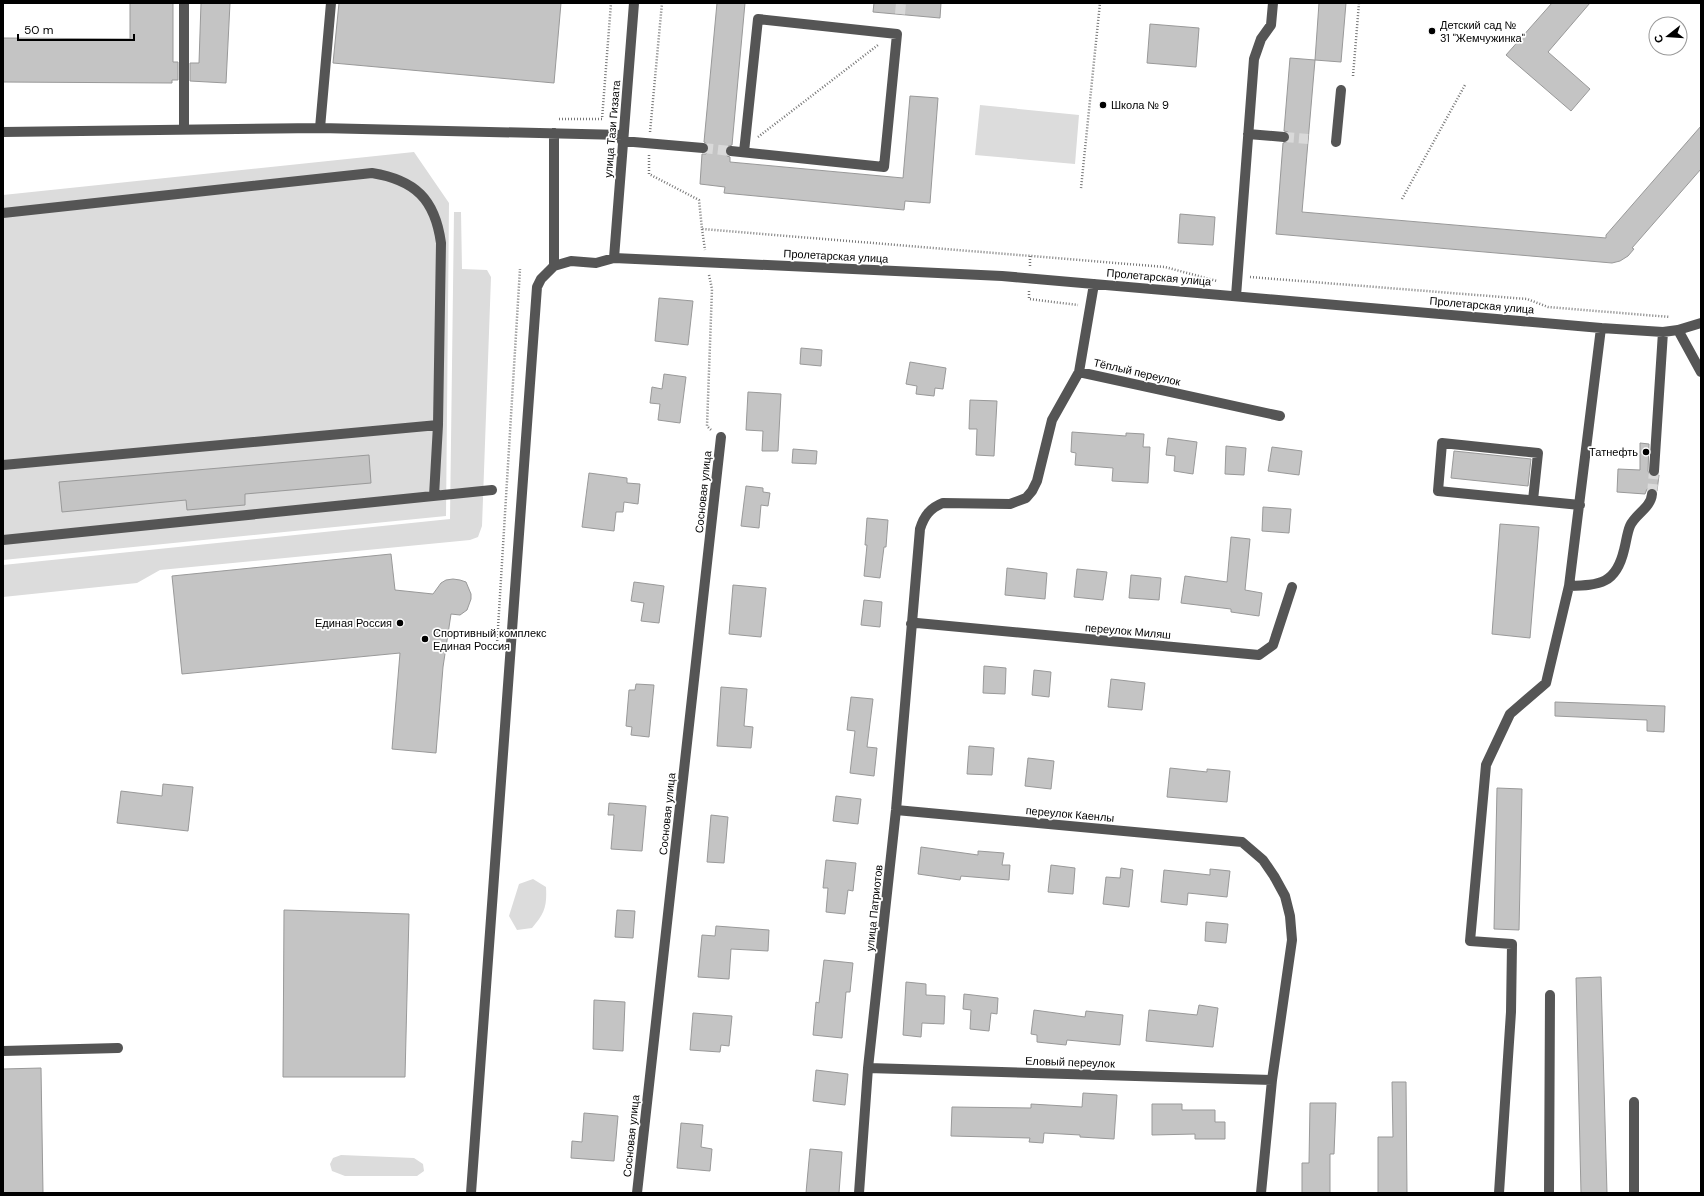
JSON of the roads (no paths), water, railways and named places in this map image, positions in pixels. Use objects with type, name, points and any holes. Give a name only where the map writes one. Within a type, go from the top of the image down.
[{"type":"street","points":[[184,3],[184,130]]},
{"type":"street","points":[[320,128],[331,3]]},
{"type":"street","name":"улица Тази Гиззата","points":[[614,258],[622,138],[634,3]]},
{"type":"street","points":[[1237,286],[1254,59],[1261,39],[1271,25],[1273,3]]},
{"type":"street","points":[[731,151],[744,149],[884,167],[897,34],[758,19],[744,149]]},
{"type":"street","points":[[1336,142],[1341,90]]},
{"type":"street","points":[[3,132],[320,128],[554,133],[622,138],[649,144],[703,148]]},
{"type":"street","points":[[471,1193],[537,286],[541,278],[554,266],[554,133]]},
{"type":"street","points":[[1248,134],[1284,137]]},
{"type":"street","points":[[3,213],[372,173],[392,176],[407,183],[420,194],[432,210],[439,227],[441,243],[438,425],[434,496]]},
{"type":"street","name":"Пролетарская улица","points":[[554,266],[571,261],[596,263],[614,258],[1002,276],[1094,284],[1237,286],[1601,328],[1663,332],[1678,330],[1701,323]]},
{"type":"street","points":[[1079,372],[1094,284]]},
{"type":"street","points":[[1499,1193],[1511,1012],[1512,944],[1470,941],[1486,766],[1510,714],[1546,683],[1569,586],[1601,328]]},
{"type":"street","points":[[1678,330],[1701,372]]},
{"type":"street","points":[[1654,471],[1663,332]]},
{"type":"street","name":"Тёплый переулок","points":[[914,624],[920,529],[926,516],[935,506],[943,503],[1010,504],[1026,498],[1032,491],[1037,481],[1052,420],[1079,372],[1280,416]]},
{"type":"street","points":[[3,465],[438,425]]},
{"type":"street","name":"Сосновая улица","points":[[637,1193],[721,437]]},
{"type":"street","points":[[1533,500],[1538,453],[1442,443],[1438,491],[1580,505]]},
{"type":"street","points":[[3,540],[492,490]]},
{"type":"street","points":[[1569,586],[1593,586],[1602,582],[1616,570],[1621,563],[1630,526],[1652,501],[1652,494]]},
{"type":"street","name":"переулок Миляш","points":[[914,624],[1259,655],[1273,645],[1292,588]]},
{"type":"street","name":"улица Патриотов","points":[[859,1193],[868,1068],[896,810],[914,624]]},
{"type":"street","name":"переулок Каенлы","points":[[896,810],[1242,842],[1263,860],[1274,876],[1285,896],[1290,916],[1292,940],[1272,1080]]},
{"type":"street","points":[[1549,1193],[1550,995]]},
{"type":"street","points":[[3,1051],[118,1048]]},
{"type":"street","name":"Еловый переулок","points":[[868,1068],[1272,1080]]},
{"type":"street","points":[[1261,1193],[1272,1080]]},
{"type":"street","points":[[1634,1102],[1634,1193]]},
{"type":"tunnel","points":[[900,14],[901,3]]},
{"type":"tunnel","points":[[1284,137],[1308,139]]},
{"type":"tunnel","points":[[703,148],[731,151]]},
{"type":"tunnel","points":[[1652,494],[1654,471]]},
{"type":"place","name":"Детский сад № 31 \"Жемчужинка\"","points":[[1432,31]]},
{"type":"place","name":"Школа № 9","points":[[1103,105]]},
{"type":"place","name":"Татнефть","points":[[1646,452]]},
{"type":"place","name":"Единая Россия","points":[[400,623]]},
{"type":"place","name":"Спортивный комплекс Единая Россия","points":[[425,639]]}]
